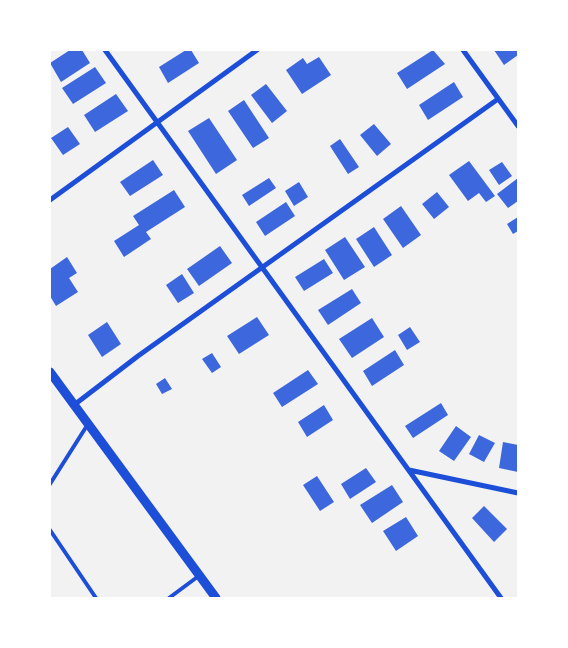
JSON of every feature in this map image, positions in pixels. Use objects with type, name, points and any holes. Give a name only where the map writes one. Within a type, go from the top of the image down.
[{"type":"street","points":[[105,50],[501,598]]},
{"type":"street","points":[[50,200],[256,50]]},
{"type":"street","points":[[463,50],[518,126]]},
{"type":"street","points":[[74,405],[138,356],[498,99]]},
{"type":"street","points":[[50,372],[216,598]]},
{"type":"street","points":[[408,470],[518,492]]},
{"type":"lane","points":[[50,484],[88,424]]},
{"type":"lane","points":[[50,530],[96,598]]},
{"type":"lane","points":[[170,598],[200,575]]},
{"type":"building","points":[[70,50],[82,50],[90,63],[61,82],[50,63]]},
{"type":"building","points":[[186,50],[191,50],[199,63],[168,83],[159,67]]},
{"type":"building","points":[[433,50],[445,64],[407,89],[397,73]]},
{"type":"building","points":[[494,50],[518,50],[518,55],[504,65]]},
{"type":"building","points":[[319,57],[331,75],[302,94],[286,70],[303,58],[307,64]]},
{"type":"building","points":[[95,67],[106,83],[73,104],[62,88]]},
{"type":"building","points":[[454,82],[463,97],[428,120],[419,105]]},
{"type":"building","points":[[266,84],[287,111],[272,123],[251,95]]},
{"type":"building","points":[[116,94],[128,111],[95,132],[84,115]]},
{"type":"building","points":[[244,100],[269,138],[253,148],[228,111]]},
{"type":"building","points":[[209,118],[237,160],[216,174],[188,131]]},
{"type":"building","points":[[374,124],[391,144],[377,156],[360,135]]},
{"type":"building","points":[[68,127],[80,144],[63,155],[51,138]]},
{"type":"building","points":[[340,139],[359,167],[348,174],[330,146]]},
{"type":"building","points":[[153,160],[163,175],[130,196],[120,182]]},
{"type":"building","points":[[469,161],[495,196],[486,202],[479,193],[468,201],[449,175]]},
{"type":"building","points":[[502,162],[512,176],[499,185],[489,170]]},
{"type":"building","points":[[269,178],[276,188],[249,206],[242,195]]},
{"type":"building","points":[[518,178],[518,201],[508,208],[497,194]]},
{"type":"building","points":[[299,182],[308,197],[294,206],[285,191]]},
{"type":"building","points":[[174,190],[185,207],[146,232],[151,239],[124,257],[114,241],[139,225],[133,216]]},
{"type":"building","points":[[437,192],[449,207],[434,219],[422,204]]},
{"type":"building","points":[[286,202],[295,216],[265,236],[256,222]]},
{"type":"building","points":[[401,206],[421,235],[403,248],[383,219]]},
{"type":"building","points":[[518,217],[518,231],[513,234],[507,224]]},
{"type":"building","points":[[374,227],[392,255],[374,267],[356,239]]},
{"type":"building","points":[[345,237],[365,267],[344,280],[325,250]]},
{"type":"building","points":[[220,246],[232,263],[199,286],[187,269]]},
{"type":"building","points":[[67,257],[77,273],[69,278],[78,292],[56,306],[50,296],[50,269]]},
{"type":"building","points":[[324,259],[333,273],[304,291],[295,277]]},
{"type":"building","points":[[182,274],[194,293],[178,303],[166,285]]},
{"type":"building","points":[[352,289],[361,303],[328,325],[318,310]]},
{"type":"building","points":[[257,317],[269,335],[239,354],[227,336]]},
{"type":"building","points":[[372,318],[384,337],[352,358],[339,339]]},
{"type":"building","points":[[107,322],[121,344],[102,357],[88,335]]},
{"type":"building","points":[[410,327],[420,342],[407,350],[398,335]]},
{"type":"building","points":[[395,350],[404,365],[372,386],[363,371]]},
{"type":"building","points":[[212,353],[221,367],[212,373],[202,359]]},
{"type":"building","points":[[308,370],[318,384],[282,407],[273,393]]},
{"type":"building","points":[[165,378],[172,389],[162,394],[156,384]]},
{"type":"building","points":[[441,403],[448,415],[413,438],[405,426]]},
{"type":"building","points":[[324,405],[333,420],[307,437],[298,422]]},
{"type":"building","points":[[456,426],[471,437],[454,461],[439,451]]},
{"type":"building","points":[[479,435],[495,443],[484,462],[469,454]]},
{"type":"building","points":[[503,442],[518,445],[518,472],[499,468]]},
{"type":"building","points":[[366,468],[376,482],[350,499],[341,484]]},
{"type":"building","points":[[317,476],[334,502],[320,511],[303,485]]},
{"type":"building","points":[[392,485],[403,502],[372,523],[360,505]]},
{"type":"building","points":[[484,506],[507,529],[494,542],[472,518]]},
{"type":"building","points":[[406,517],[418,536],[396,551],[383,531]]}]
